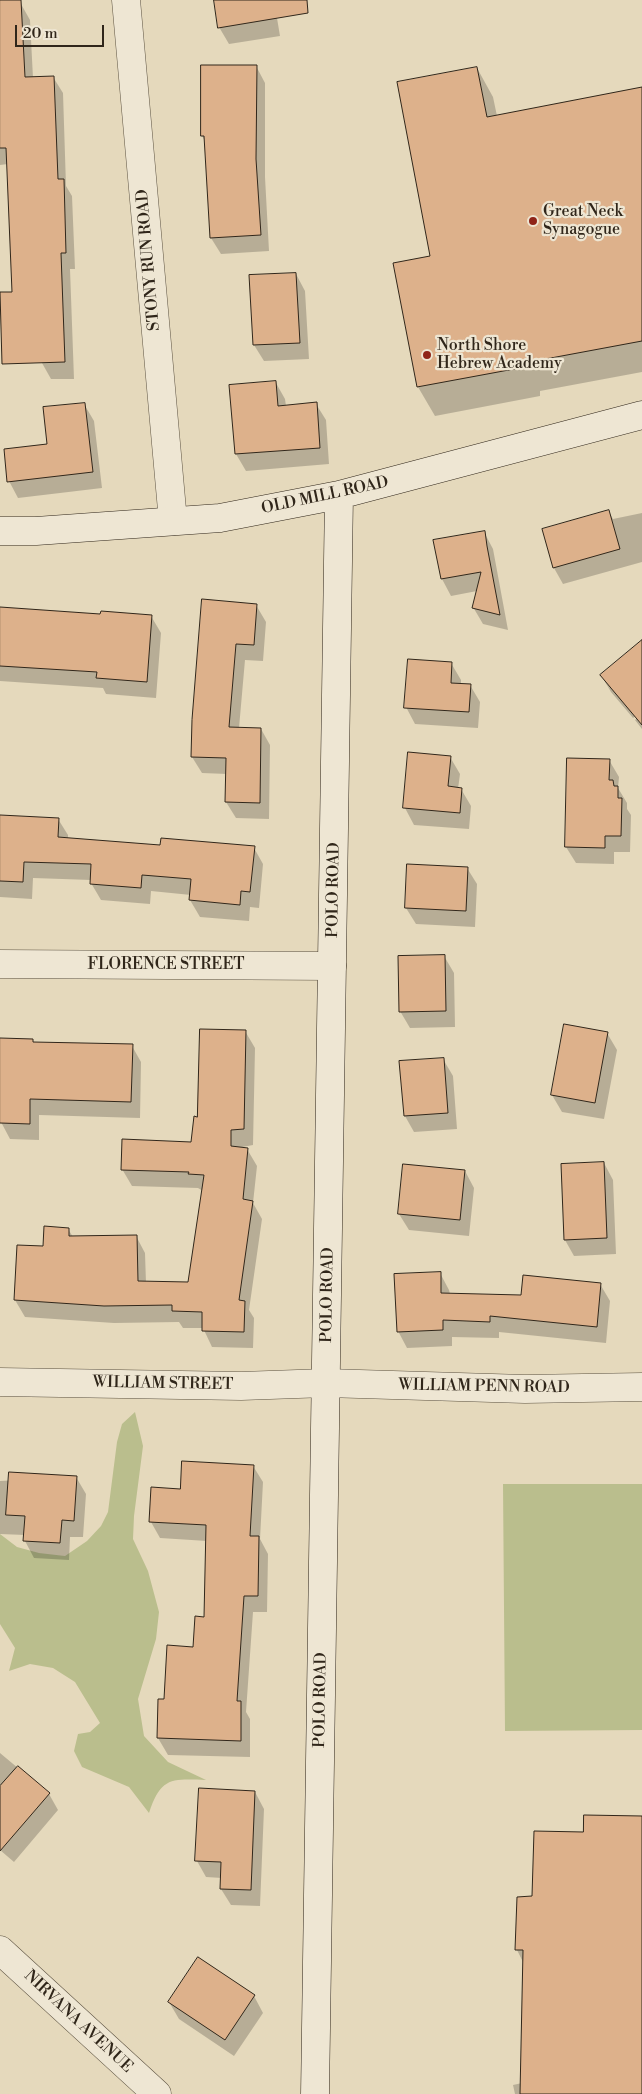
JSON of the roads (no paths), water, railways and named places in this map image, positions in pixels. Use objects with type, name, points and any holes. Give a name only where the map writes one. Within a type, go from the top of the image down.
[{"type":"street","name":"STONY RUN ROAD","points":[[126,0],[173,521]]},
{"type":"street","name":"OLD MILL ROAD","points":[[0,531],[220,518],[339,495],[642,415]]},
{"type":"street","name":"POLO ROAD","points":[[315,2094],[339,495]]},
{"type":"street","name":"FLORENCE STREET","points":[[0,964],[332,966]]},
{"type":"street","name":"WILLIAM STREET","points":[[0,1382],[241,1386],[326,1383]]},
{"type":"street","name":"WILLIAM PENN ROAD","points":[[326,1383],[526,1389],[642,1388]]},
{"type":"street","name":"NIRVANA AVENUE","points":[[0,1950],[157,2094]]},
{"type":"place","name":"Great Neck Synagogue","points":[[533,221]]},
{"type":"place","name":"North Shore Hebrew Academy","points":[[427,355]]}]
